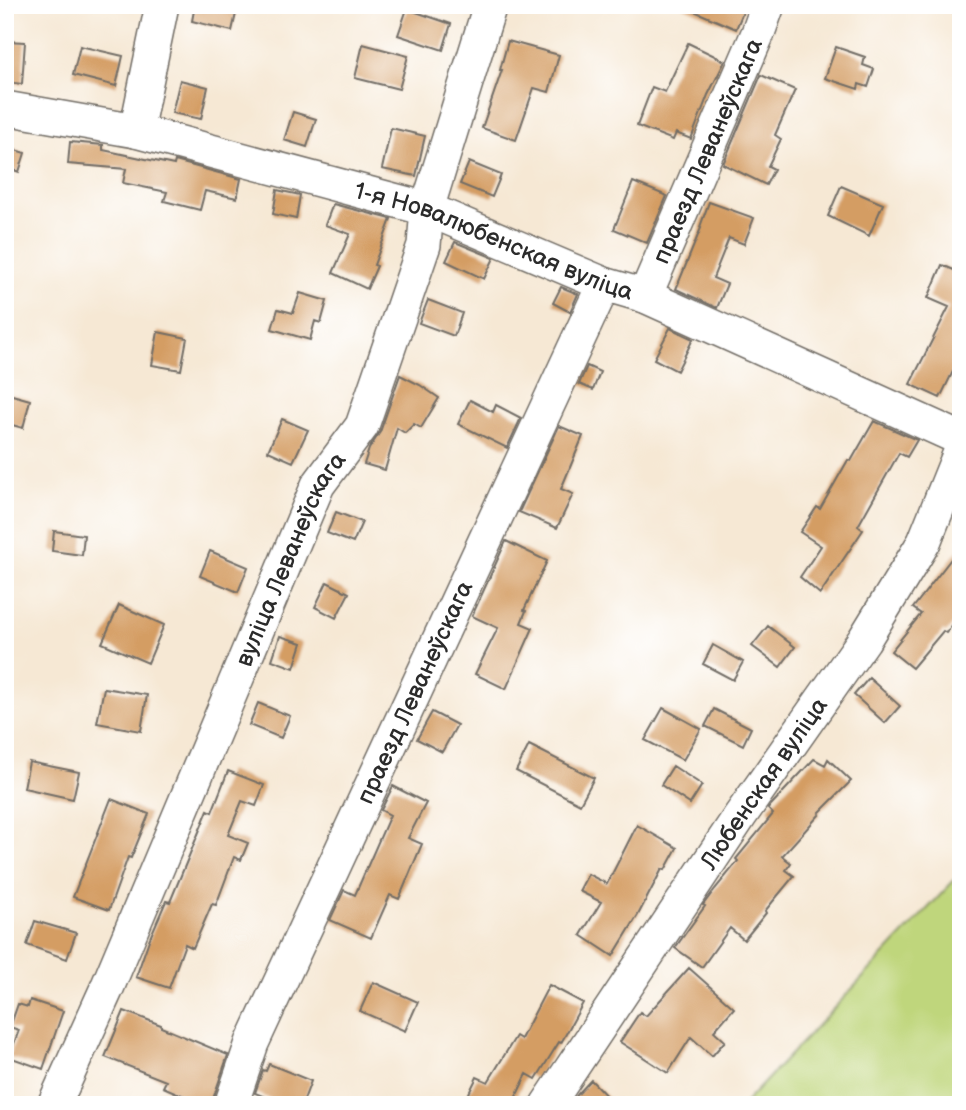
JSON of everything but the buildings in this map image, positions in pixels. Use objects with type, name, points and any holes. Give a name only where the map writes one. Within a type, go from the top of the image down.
[{"type":"street","points":[[136,131],[162,5]]},
{"type":"street","name":"вуліца Леванеўскага","points":[[54,1105],[107,988],[318,485],[362,426],[424,246],[427,209],[490,5]]},
{"type":"street","name":"праезд Леванеўскага","points":[[645,296],[768,5]]},
{"type":"street","name":"1-я Новалюбенская вуліца","points":[[5,108],[136,131],[427,209],[604,284],[645,296],[961,439]]},
{"type":"street","name":"праезд Леванеўскага","points":[[230,1105],[252,1043],[604,284]]},
{"type":"street","name":"Любенская вуліца","points":[[548,1105],[740,816],[864,640],[924,542],[961,450]]},
{"type":"green space","points":[[961,873],[961,1105],[743,1105]]}]
